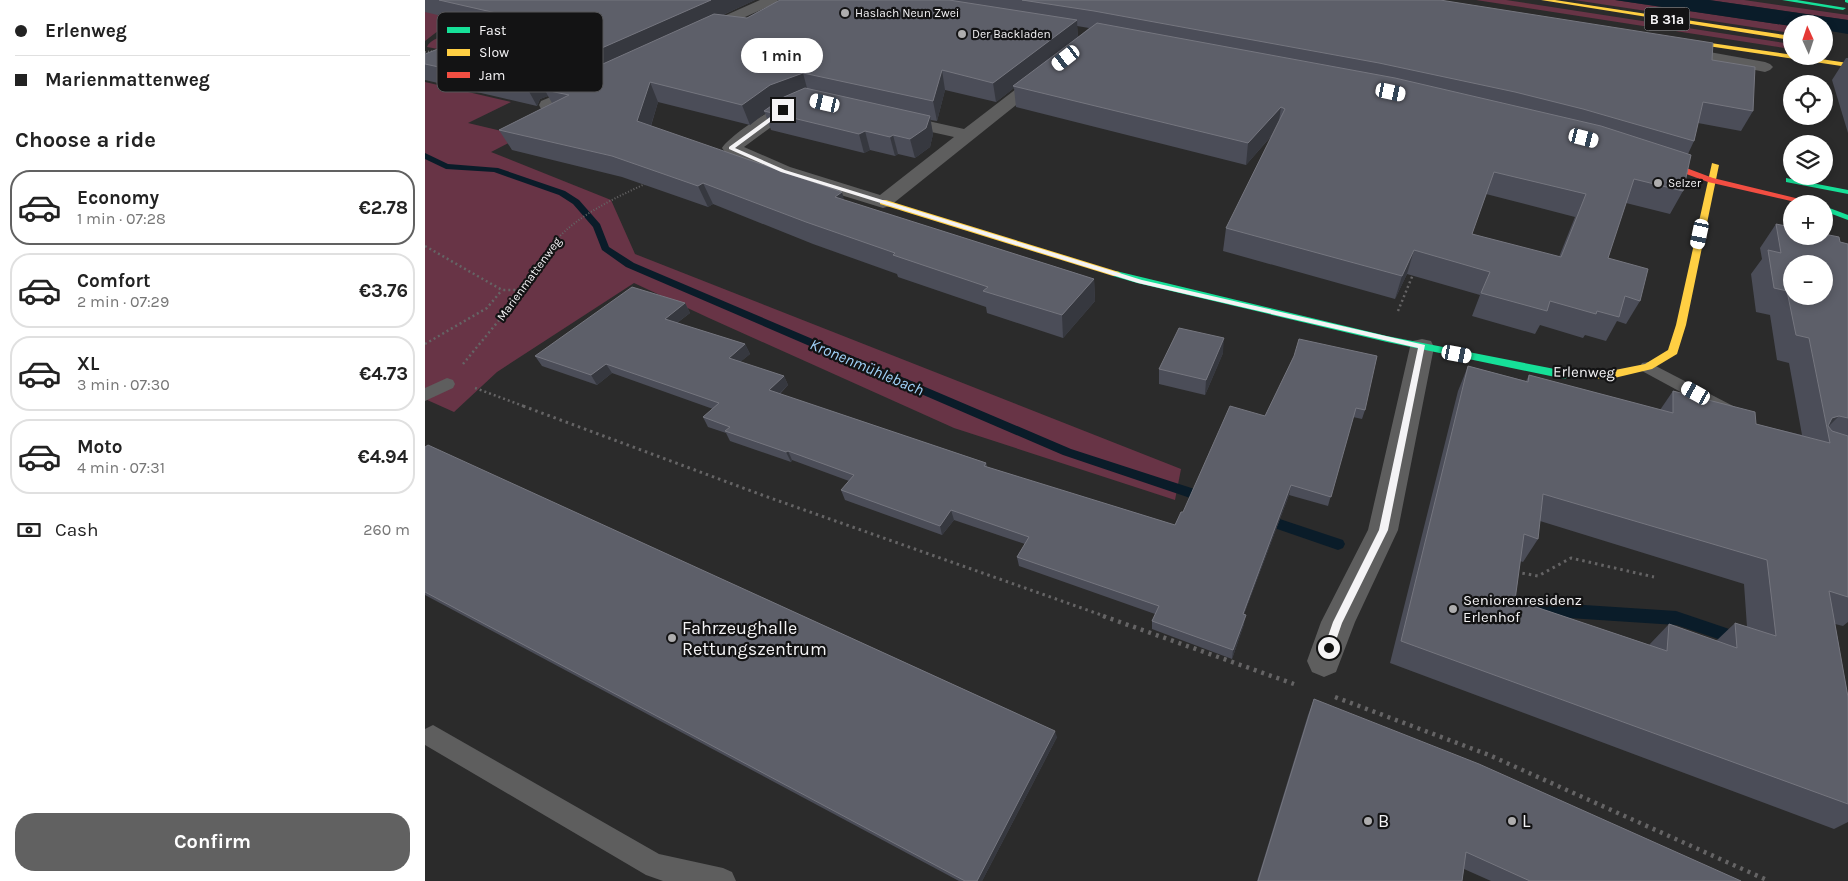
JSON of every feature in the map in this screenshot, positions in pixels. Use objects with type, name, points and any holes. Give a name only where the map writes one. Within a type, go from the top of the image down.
[{"type":"main road","name":"B 31a","points":[[1544,0],[1783,37]]},
{"type":"main road","points":[[1785,0],[1845,2]]},
{"type":"main road","points":[[1663,42],[1783,57]]},
{"type":"main road","points":[[1833,62],[1848,64]]},
{"type":"main road","points":[[1826,65],[1848,70]]},
{"type":"main road","name":"Erlenweg","points":[[883,202],[1140,282],[1422,347],[1562,375],[1610,375],[1648,366],[1673,352],[1681,325],[1711,180],[1711,164],[1639,154],[1711,180]]},
{"type":"main road","points":[[1777,178],[1847,191]]},
{"type":"main road","points":[[1711,180],[1783,197]]},
{"type":"main road","points":[[1833,208],[1848,211]]},
{"type":"main road","points":[[1833,211],[1848,218]]},
{"type":"street","points":[[686,39],[777,0]]},
{"type":"street","points":[[1663,42],[1765,67]]},
{"type":"street","points":[[817,101],[808,99],[783,110],[731,148],[783,171],[883,202],[1057,65]]},
{"type":"street","points":[[547,105],[576,92]]},
{"type":"street","points":[[882,116],[966,135]]},
{"type":"street","points":[[1324,662],[1338,622],[1383,530],[1422,347]]},
{"type":"lane","points":[[713,26],[731,29]]},
{"type":"lane","points":[[1648,366],[1744,420]]},
{"type":"lane","points":[[425,395],[447,384]]},
{"type":"lane","points":[[433,737],[655,866],[723,881]]},
{"type":"path","points":[[425,53],[434,51]]},
{"type":"path","points":[[425,53],[435,55]]},
{"type":"path","name":"Marienmattenweg","points":[[447,384],[524,290],[553,243],[572,225],[604,204],[653,180]]},
{"type":"path","points":[[425,246],[501,290],[524,290]]},
{"type":"path","points":[[1387,339],[1417,265]]},
{"type":"path","points":[[425,344],[487,308],[501,290]]},
{"type":"path","points":[[447,384],[471,386],[772,499],[1301,686]]},
{"type":"path","points":[[1508,570],[1537,576],[1571,558],[1654,577]]},
{"type":"path","points":[[1326,694],[1489,755],[1769,881]]},
{"type":"shaded area","points":[[1476,0],[1506,0],[1783,43],[1783,48]]},
{"type":"shaded area","points":[[1574,0],[1615,0],[1783,25],[1783,32]]},
{"type":"shaded area","points":[[1709,0],[1744,0],[1848,15],[1848,20],[1833,18],[1833,15],[1813,15]]},
{"type":"shaded area","points":[[425,7],[438,12],[437,32],[425,41]]},
{"type":"shaded area","points":[[437,38],[437,49],[427,47]]},
{"type":"shaded area","points":[[425,82],[437,85],[437,92],[468,92],[511,102],[468,123],[522,136],[491,152],[611,200],[635,254],[1181,469],[1175,500],[954,428],[634,283],[497,372],[454,412],[425,399]]},
{"type":"water","points":[[1615,0],[1709,0],[1813,15],[1783,15],[1783,25]]},
{"type":"water","points":[[1833,18],[1848,20],[1848,34],[1833,32]]},
{"type":"building","points":[[439,0],[711,0],[603,47],[603,12],[492,12]]},
{"type":"building","points":[[780,0],[949,0],[1077,20],[993,83],[942,70],[933,101],[803,73],[770,85],[742,105],[650,82],[637,121],[842,192],[835,197],[1094,279],[1062,315],[983,291],[988,287],[893,255],[895,253],[703,183],[698,186],[612,156],[499,130],[569,95],[555,92],[603,92],[603,64],[714,14],[747,18]]},
{"type":"building","points":[[1022,0],[1440,0],[1713,43],[1712,60],[1755,67],[1753,111],[1703,102],[1694,141],[1583,109],[1515,92],[1379,63],[1094,11]]},
{"type":"building","points":[[1097,23],[1395,78],[1601,126],[1691,155],[1683,191],[1634,179],[1608,258],[1648,269],[1640,301],[1625,296],[1619,317],[1597,311],[1596,314],[1550,301],[1547,311],[1481,293],[1490,272],[1414,250],[1402,276],[1226,228],[1285,109],[1281,107],[1248,143],[1013,86]],"holes":[[[1494,172],[1586,194],[1561,257],[1472,234]]]},
{"type":"building","points":[[437,49],[437,67],[425,64],[425,54]]},
{"type":"building","points":[[805,88],[930,116],[926,128],[910,139],[893,135],[890,137],[865,131],[859,134],[764,111],[784,97]]},
{"type":"building","name":"Seniorenresidenz Erlenhof","points":[[1776,224],[1783,225],[1783,245],[1833,245],[1833,236],[1839,237],[1840,242],[1848,244],[1848,418],[1839,416],[1832,418],[1828,426],[1832,431],[1848,436],[1848,597],[1829,591],[1848,697],[1848,804],[1401,641],[1468,366],[1528,382],[1529,375],[1673,413],[1673,391],[1755,412],[1756,424],[1830,443],[1809,338],[1796,335],[1790,305],[1833,305],[1833,255],[1783,255],[1783,290],[1774,288],[1768,250],[1781,253]],"holes":[[[1543,494],[1767,560],[1776,636],[1735,623],[1737,648],[1669,624],[1667,651],[1515,600],[1524,534],[1538,539]]]},
{"type":"building","points":[[632,287],[685,303],[665,319],[745,344],[729,358],[784,376],[769,390],[986,463],[984,466],[1175,525],[1181,512],[1183,512],[1230,406],[1265,416],[1294,356],[1299,339],[1377,356],[1365,410],[1356,408],[1331,497],[1291,485],[1243,614],[1246,615],[1233,650],[1152,621],[1159,606],[1017,557],[1029,537],[951,510],[940,526],[841,490],[854,475],[725,431],[730,427],[703,417],[719,403],[606,364],[591,375],[535,356]]},
{"type":"building","points":[[1179,328],[1224,338],[1206,380],[1159,369]]},
{"type":"building","name":"Fahrzeughalle Rettungszentrum","points":[[428,445],[1055,731],[977,881],[965,881],[425,592],[425,447]]},
{"type":"building","points":[[1314,699],[1479,764],[1741,881],[1530,881],[1466,852],[1462,881],[1258,881]]},
{"type":"waterway","name":"Kronenmühlebach","points":[[425,156],[446,166],[495,170],[562,193],[576,202],[597,226],[605,248],[630,265],[1067,452],[1208,499]]},
{"type":"waterway","name":"Kronenmühlebach","points":[[1262,518],[1338,544]]},
{"type":"waterway","name":"Kronenmühlebach","points":[[1534,605],[1569,611],[1676,618],[1739,639]]},
{"type":"traffic: fast","points":[[1785,0],[1843,8]]},
{"type":"traffic: fast","points":[[1814,185],[1848,192]]},
{"type":"traffic: fast","points":[[1833,212],[1848,218]]},
{"type":"traffic: fast","points":[[1116,274],[1387,339],[1565,375]]},
{"type":"traffic: slow","points":[[1544,0],[1783,37]]},
{"type":"traffic: slow","points":[[1676,40],[1848,65]]},
{"type":"traffic: slow","points":[[1565,375],[1610,375],[1648,367],[1673,352],[1681,325],[1715,165]]},
{"type":"traffic: slow","points":[[883,202],[1116,274]]},
{"type":"traffic: jam","points":[[1654,159],[1711,180],[1783,196]]},
{"type":"place","name":"Haslach Neun Zwei","points":[[845,13]]},
{"type":"place","name":"Der Backladen","points":[[962,34]]},
{"type":"place","name":"Selzer","points":[[1658,183]]},
{"type":"place","name":"Seniorenresidenz Erlenhof","points":[[1453,609]]},
{"type":"place","name":"Fahrzeughalle Rettungszentrum","points":[[672,638]]},
{"type":"place","name":"B","points":[[1368,821]]},
{"type":"place","name":"L","points":[[1512,821]]},
{"type":"route","points":[[783,110],[731,148],[783,171],[1140,282],[1422,347],[1383,530],[1338,622],[1329,648]]}]
